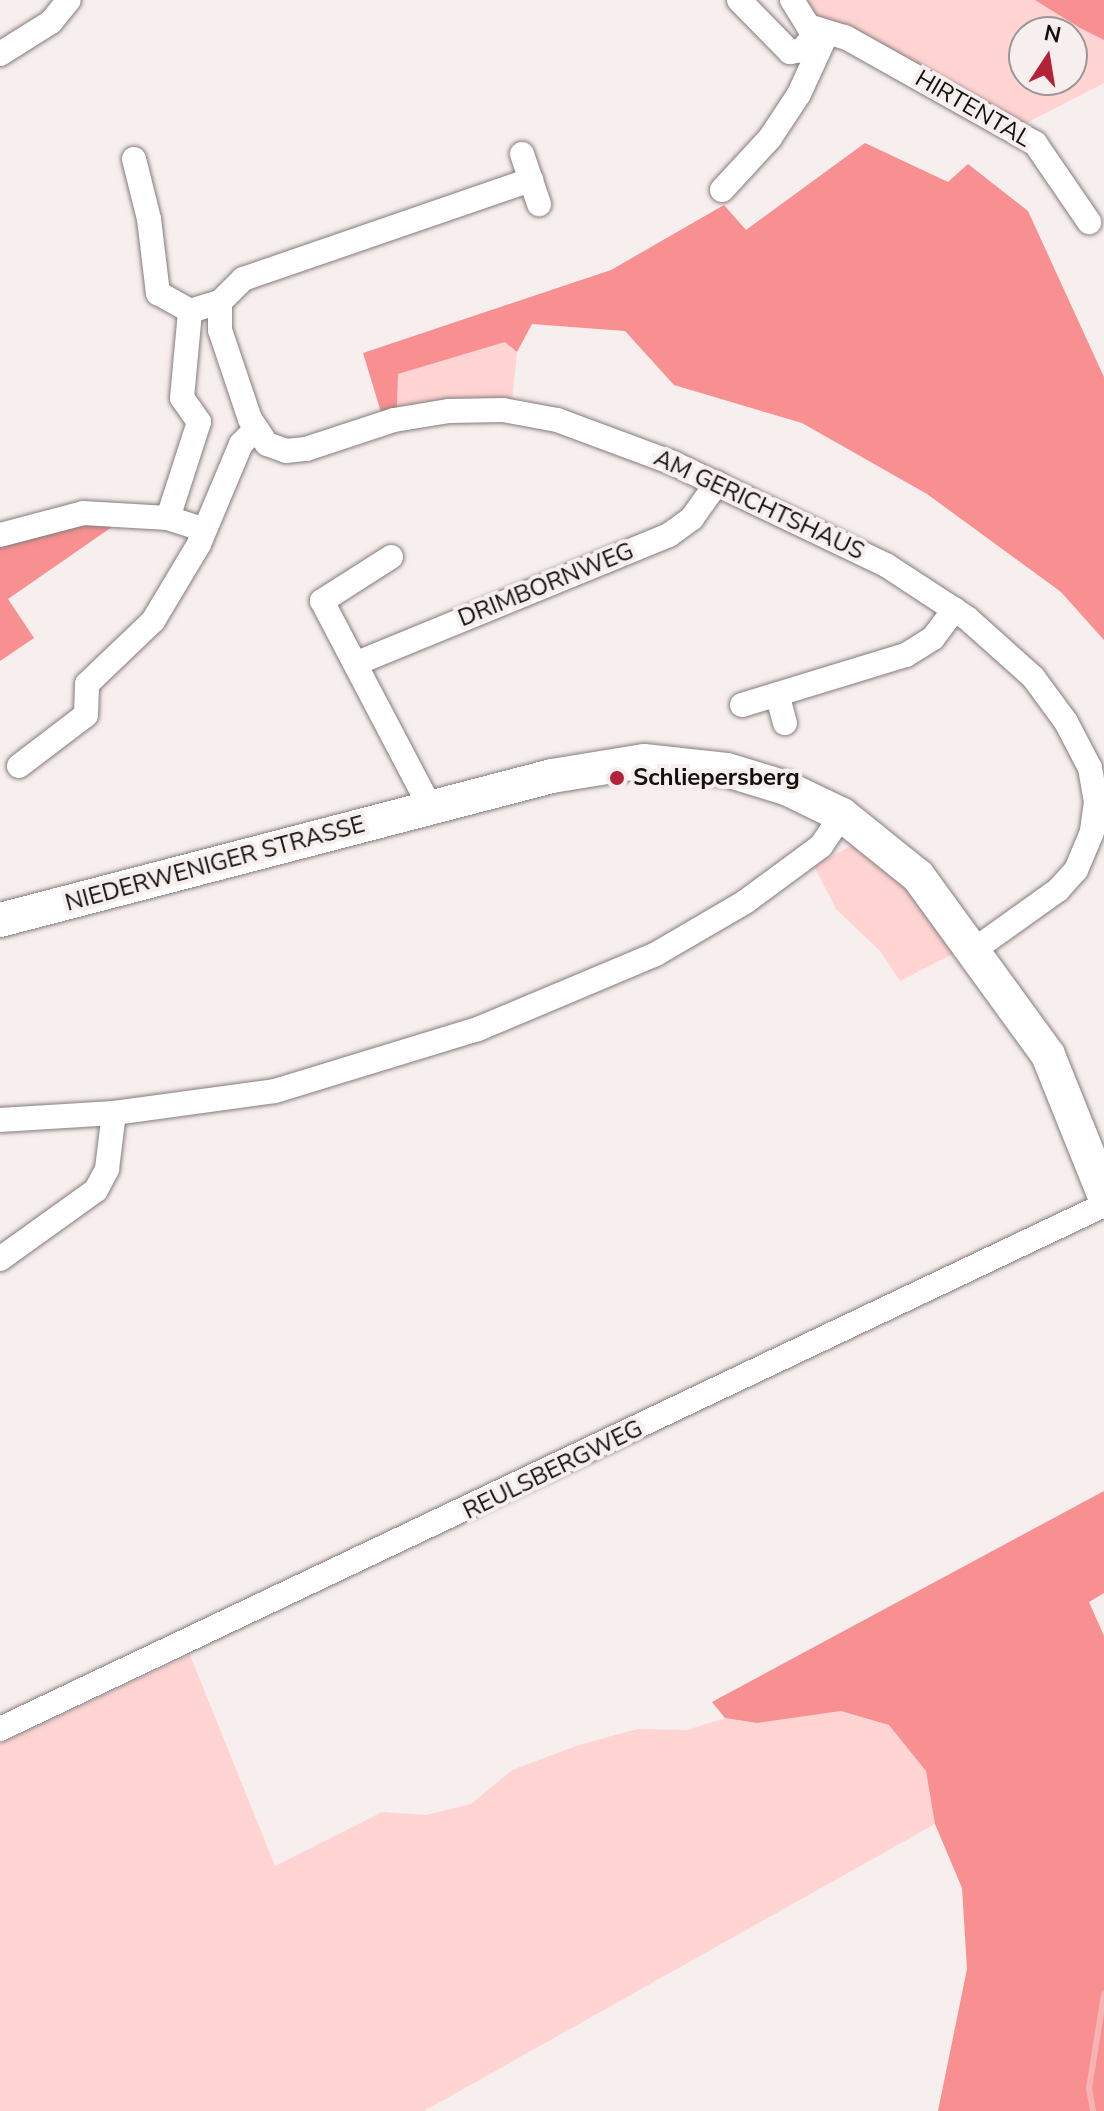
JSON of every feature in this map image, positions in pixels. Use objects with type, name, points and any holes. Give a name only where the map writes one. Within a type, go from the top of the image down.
[{"type":"street","points":[[0,54],[51,22],[69,0]]},
{"type":"street","points":[[739,0],[790,52],[802,50],[822,33]]},
{"type":"street","points":[[792,0],[808,26],[822,33]]},
{"type":"street","points":[[722,190],[770,138],[799,94],[822,33]]},
{"type":"street","name":"HIRTENTAL","points":[[822,33],[845,37],[1012,127],[1050,159],[1089,222]]},
{"type":"street","points":[[522,154],[539,204]]},
{"type":"street","points":[[134,159],[149,219],[158,293],[190,311],[220,302],[243,279],[531,180]]},
{"type":"street","points":[[19,766],[86,715],[87,684],[153,621],[204,530],[241,444],[255,430],[220,330],[220,302]]},
{"type":"street","points":[[168,518],[199,422],[182,398],[190,311]]},
{"type":"street","name":"AM GERICHTSHAUS","points":[[255,430],[267,444],[286,451],[411,416],[503,410],[615,439],[717,483],[886,565],[955,609],[1033,677],[1066,722],[1090,768],[1096,802],[1092,832],[1076,870],[1058,890],[974,950]]},
{"type":"street","name":"DRIMBORNWEG","points":[[357,663],[669,535],[692,518],[717,483]]},
{"type":"street","points":[[0,535],[83,513],[168,518],[204,530]]},
{"type":"street","points":[[391,557],[322,601],[431,809]]},
{"type":"street","points":[[742,705],[778,697],[916,650],[955,609]]},
{"type":"street","points":[[778,697],[785,723]]},
{"type":"street","name":"NIEDERWENIGER STRASSE","points":[[0,920],[552,776],[644,761],[727,770],[786,788],[842,815],[902,860],[974,950],[1059,1074],[1104,1194]]},
{"type":"street","points":[[0,1120],[114,1113],[275,1091],[478,1029],[656,954],[745,902],[821,846],[842,815]]},
{"type":"street","points":[[0,1259],[96,1190],[107,1169],[114,1113]]},
{"type":"street","name":"REULSBERGWEG","points":[[0,1729],[1104,1205]]},
{"type":"shaded area","points":[[794,0],[1035,0],[1063,16],[1008,16],[1008,96],[1079,96],[1017,128],[827,33]]},
{"type":"shaded area","points":[[1035,0],[1104,0],[1104,40],[1088,32],[1088,16],[1061,16]]},
{"type":"shaded area","points":[[1088,31],[1104,40],[1104,83],[1088,91]]},
{"type":"shaded area","points":[[865,143],[948,182],[968,164],[1028,211],[1104,377],[1104,640],[1061,592],[927,494],[802,423],[674,385],[625,331],[532,324],[517,352],[505,342],[398,374],[397,408],[381,412],[363,353],[611,270],[724,205],[746,230]]},
{"type":"shaded area","points":[[505,342],[517,352],[512,401],[397,408],[398,374]]},
{"type":"shaded area","points":[[122,520],[8,599],[34,638],[0,661],[0,540],[65,522]]},
{"type":"shaded area","points":[[856,843],[876,852],[959,951],[900,981],[880,951],[836,909],[814,866]]},
{"type":"shaded area","points":[[1104,1491],[1104,1593],[1089,1602],[1104,1636],[1104,2111],[938,2111],[967,1969],[962,1888],[935,1824],[926,1771],[889,1725],[841,1711],[757,1723],[725,1718],[712,1702]]},
{"type":"shaded area","points":[[190,1655],[275,1866],[382,1812],[426,1815],[471,1804],[512,1770],[579,1745],[637,1729],[687,1730],[725,1718],[757,1723],[841,1711],[890,1725],[926,1771],[935,1824],[424,2111],[0,2111],[0,1744]]},
{"type":"waterway","points":[[1093,2111],[1089,2088],[1104,1994]]},
{"type":"place","name":"Schliepersberg","points":[[617,778]]}]
